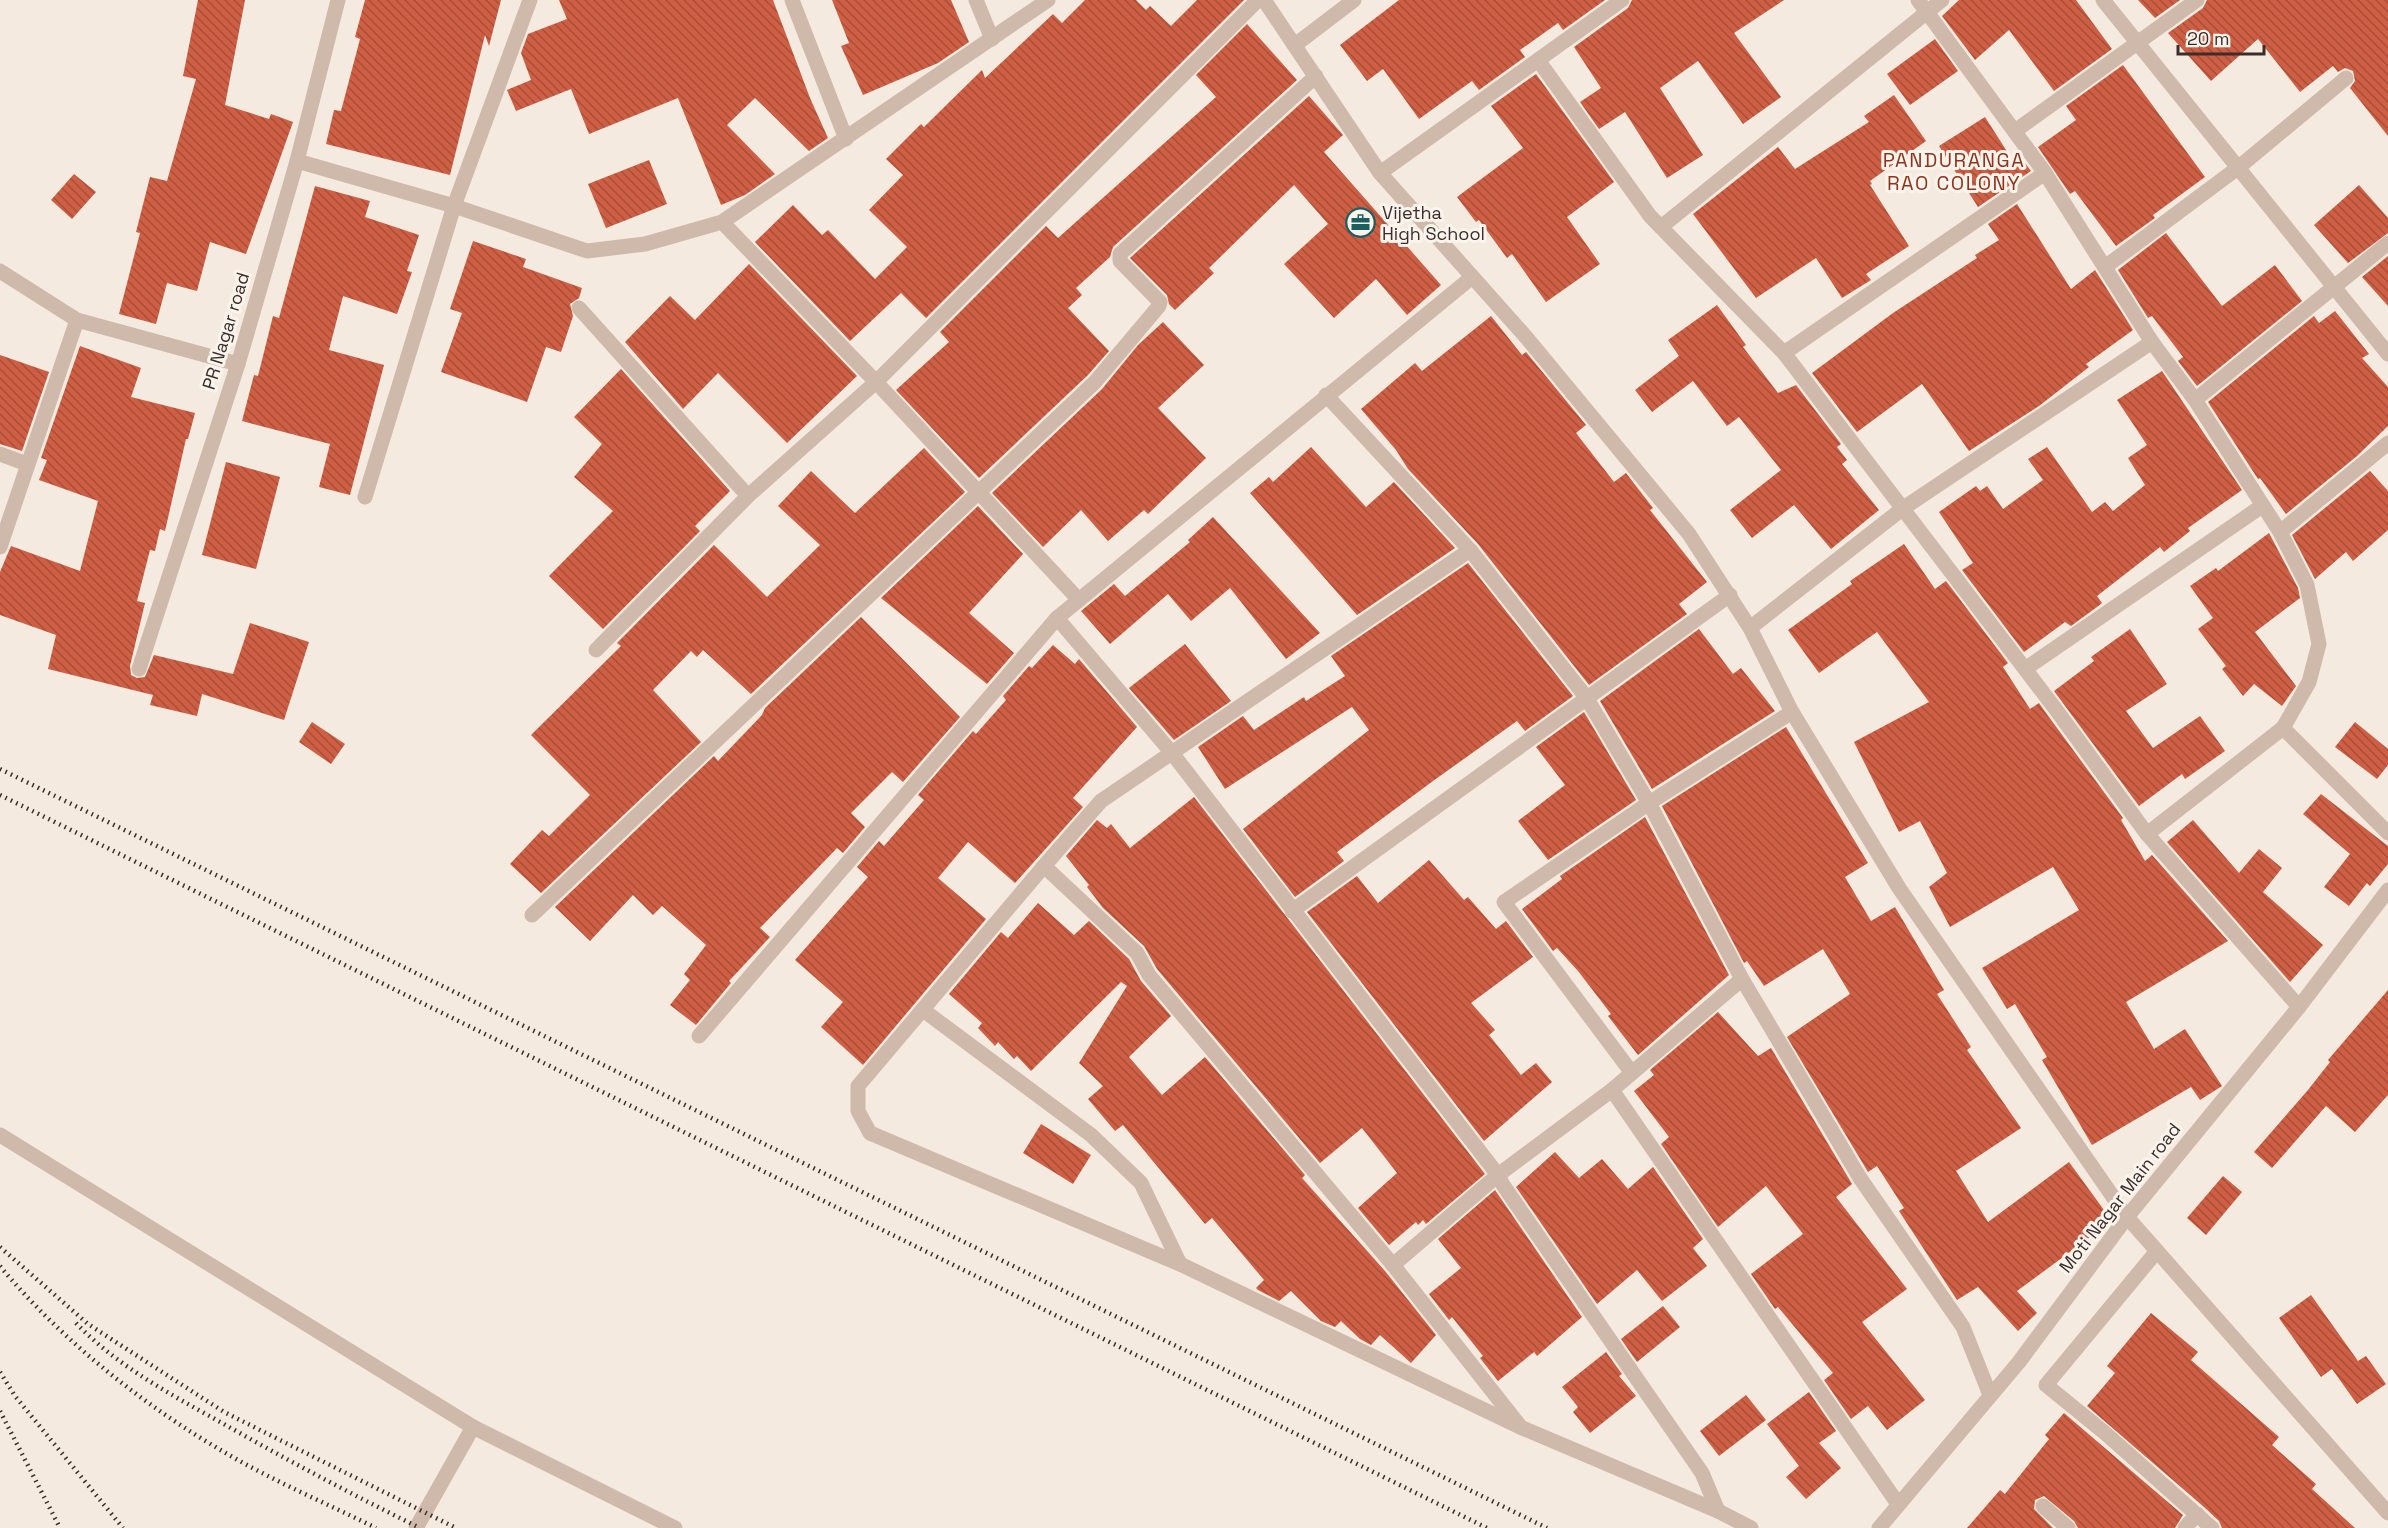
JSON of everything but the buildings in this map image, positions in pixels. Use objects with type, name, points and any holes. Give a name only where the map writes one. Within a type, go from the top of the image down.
[{"type":"street","name":"PR Nagar road","points":[[139,669],[237,364],[297,161],[338,0]]},
{"type":"street","points":[[365,497],[454,206],[530,0]]},
{"type":"street","points":[[792,0],[846,139]]},
{"type":"street","points":[[976,0],[992,39]]},
{"type":"street","points":[[297,161],[454,206],[587,251],[645,243],[722,222],[1048,0]]},
{"type":"street","points":[[596,650],[748,496],[876,382],[1258,0]]},
{"type":"street","points":[[1264,0],[1380,173],[1471,278],[1526,337],[1689,534],[1750,628],[1792,712],[1899,888],[2127,1217],[2388,1513]]},
{"type":"street","points":[[1295,45],[1354,0]]},
{"type":"street","points":[[1380,173],[1622,0]]},
{"type":"street","points":[[1661,227],[1922,7],[1942,0]]},
{"type":"street","points":[[2103,0],[2240,167],[2388,354]]},
{"type":"street","points":[[2015,131],[2196,0]]},
{"type":"street","points":[[1922,7],[2045,173],[2152,342],[2195,400],[2280,532],[2307,585],[2319,644],[2309,682],[2283,728],[2147,834]]},
{"type":"street","points":[[1538,60],[1661,227],[1784,353],[2025,669],[2147,834],[2299,1006]]},
{"type":"street","points":[[532,915],[1095,382],[1160,302],[1120,261],[1120,254],[1316,76]]},
{"type":"street","points":[[2105,267],[2240,167],[2346,78]]},
{"type":"street","points":[[1784,353],[2045,173]]},
{"type":"street","points":[[722,222],[876,382],[1079,600]]},
{"type":"street","points":[[2195,400],[2388,243]]},
{"type":"street","points":[[0,271],[77,320],[237,364]]},
{"type":"street","points":[[699,1036],[1057,618],[1326,394],[1471,278]]},
{"type":"street","points":[[579,308],[748,496]]},
{"type":"street","points":[[0,547],[77,320]]},
{"type":"street","points":[[1750,628],[1902,509],[2152,342]]},
{"type":"street","points":[[1326,394],[1470,550],[1586,697],[1649,802],[1742,979],[1860,1178],[1963,1327],[1990,1395]]},
{"type":"street","points":[[2280,532],[2388,444]]},
{"type":"street","points":[[0,454],[27,464]]},
{"type":"street","points":[[2025,669],[2262,506]]},
{"type":"street","points":[[1470,550],[1101,801],[858,1086],[858,1111],[870,1133],[1180,1264],[1520,1427],[1718,1511],[1751,1528]]},
{"type":"street","points":[[1292,911],[1730,595]]},
{"type":"street","points":[[1057,618],[1172,753],[1498,1175],[1702,1473],[1718,1511]]},
{"type":"street","points":[[1632,1073],[1504,902],[1649,802],[1792,712]]},
{"type":"street","points":[[2283,728],[2388,833]]},
{"type":"street","points":[[1044,866],[1137,954],[1149,975],[1393,1265],[1520,1427]]},
{"type":"street","name":"Moti Nagar Main road","points":[[1880,1528],[2019,1362],[2127,1217],[2299,1006],[2388,890]]},
{"type":"street","points":[[1393,1265],[1498,1175],[1612,1090],[1742,979]]},
{"type":"street","points":[[923,1010],[1091,1135],[1141,1183],[1180,1264]]},
{"type":"street","points":[[1612,1090],[1898,1504]]},
{"type":"street","points":[[0,1135],[473,1427],[675,1528]]},
{"type":"street","points":[[2157,1251],[2046,1385],[2212,1528]]},
{"type":"street","points":[[416,1528],[473,1427]]},
{"type":"street","points":[[2043,1506],[2068,1528]]},
{"type":"street","points":[[2185,1528],[2197,1514]]},
{"type":"railway","points":[[0,769],[1547,1528]]},
{"type":"railway","points":[[0,795],[1487,1528]]},
{"type":"railway","points":[[0,1247],[88,1324],[224,1412],[456,1528]]},
{"type":"railway","points":[[0,1266],[76,1345],[133,1392],[163,1413],[243,1463],[376,1528]]},
{"type":"railway","points":[[76,1323],[109,1353],[164,1390],[296,1464],[420,1528]]},
{"type":"railway","points":[[0,1372],[15,1396],[123,1528]]},
{"type":"railway","points":[[0,1411],[60,1528]]},
{"type":"place","name":"Vijetha High School","points":[[1361,223]]},
{"type":"district","name":"PANDURANGA RAO COLONY","points":[[1954,172]]}]
